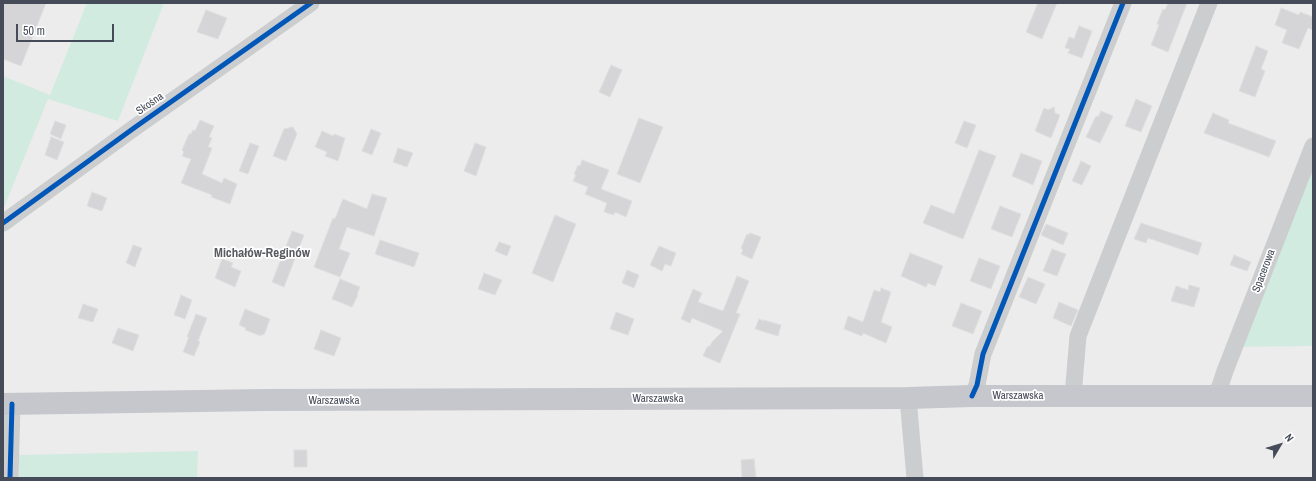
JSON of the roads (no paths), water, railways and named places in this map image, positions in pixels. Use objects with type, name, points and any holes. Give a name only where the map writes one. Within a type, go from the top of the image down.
[{"type":"main road","name":"Warszawska","points":[[7,404],[265,400],[908,398],[972,396],[1313,396]]},
{"type":"street","name":"Skośna","points":[[3,223],[310,3]]},
{"type":"street","points":[[972,396],[978,385],[983,354],[1123,3]]},
{"type":"street","points":[[1073,396],[1078,336],[1209,3]]},
{"type":"street","name":"Spacerowa","points":[[1215,396],[1313,146]]},
{"type":"street","points":[[908,398],[915,478]]},
{"type":"street","points":[[7,404],[10,478]]},
{"type":"district","name":"Michałów-Reginów","points":[[262,254]]}]
